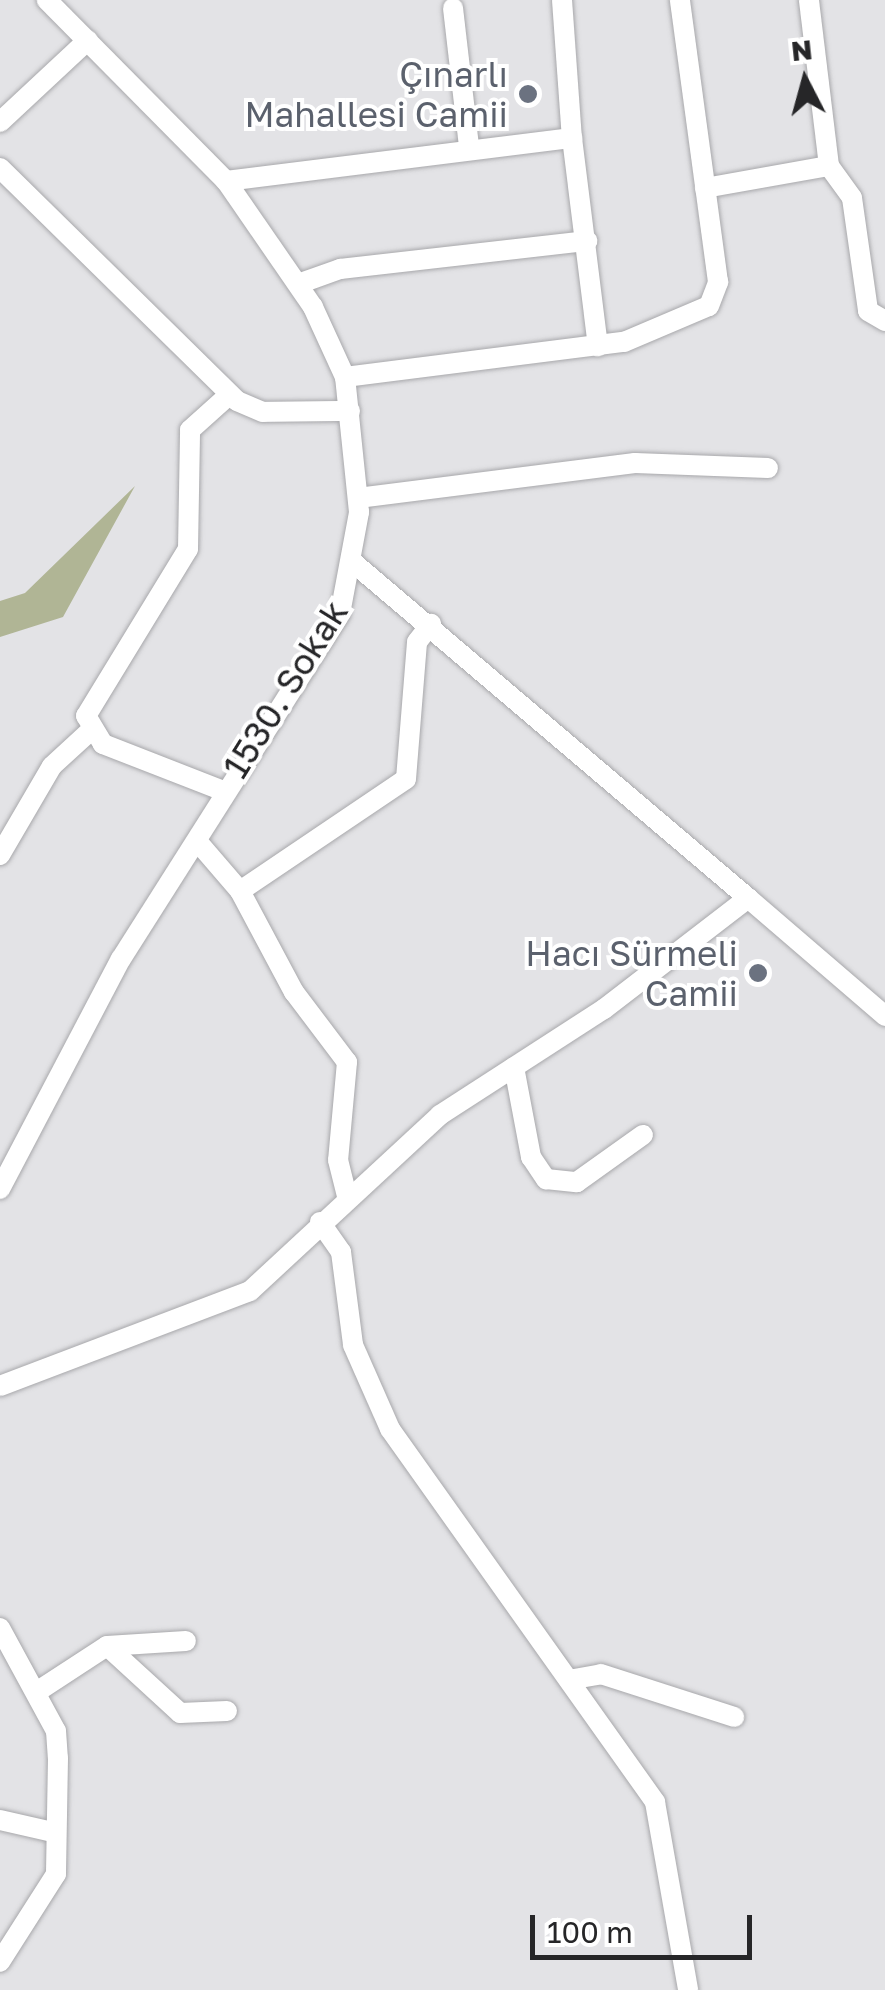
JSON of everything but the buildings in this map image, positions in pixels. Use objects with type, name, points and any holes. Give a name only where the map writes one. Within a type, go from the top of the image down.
[{"type":"street","name":"1530. Sokak","points":[[0,1189],[121,959],[198,842],[221,790],[340,614],[355,564],[358,498],[345,377],[298,284],[226,181],[47,0]]},
{"type":"street","points":[[562,0],[572,138],[598,346]]},
{"type":"street","points":[[345,377],[598,346],[656,334],[713,301],[705,188],[680,0]]},
{"type":"street","points":[[808,0],[829,166],[852,198],[868,311],[885,322]]},
{"type":"street","points":[[453,8],[469,146]]},
{"type":"street","points":[[0,122],[88,40]]},
{"type":"street","points":[[226,181],[469,146],[572,138]]},
{"type":"street","points":[[705,188],[829,166]]},
{"type":"street","points":[[0,168],[229,395],[263,412],[350,411]]},
{"type":"street","points":[[298,284],[340,269],[587,241]]},
{"type":"street","points":[[0,856],[52,766],[90,731],[92,695],[188,550],[190,430],[229,395]]},
{"type":"street","points":[[358,498],[635,463],[768,468]]},
{"type":"street","points":[[355,564],[431,624],[885,1016]]},
{"type":"street","points":[[240,891],[406,779],[417,642],[431,624]]},
{"type":"street","points":[[90,731],[221,790]]},
{"type":"street","points":[[198,842],[240,891],[294,992],[346,1062],[338,1160],[346,1196]]},
{"type":"street","points":[[0,1386],[250,1291],[346,1196],[440,1115],[514,1067],[748,898]]},
{"type":"street","points":[[514,1067],[530,1158],[546,1179],[576,1182],[643,1135]]},
{"type":"street","points":[[320,1222],[341,1252],[353,1345],[390,1429],[445,1515],[574,1680],[661,1816],[688,1990]]},
{"type":"street","points":[[0,1628],[38,1691],[56,1731],[56,1874],[0,1962]]},
{"type":"street","points":[[38,1691],[107,1646],[186,1641]]},
{"type":"street","points":[[107,1646],[180,1714],[226,1711]]},
{"type":"street","points":[[574,1680],[601,1674],[734,1717]]},
{"type":"street","points":[[0,1820],[53,1832]]},
{"type":"green space","points":[[135,486],[63,617],[0,637],[0,601],[25,593]]},
{"type":"place","name":"Çınarlı Mahallesi Camii","points":[[528,94]]},
{"type":"place","name":"Hacı Sürmeli Camii","points":[[758,973]]}]
